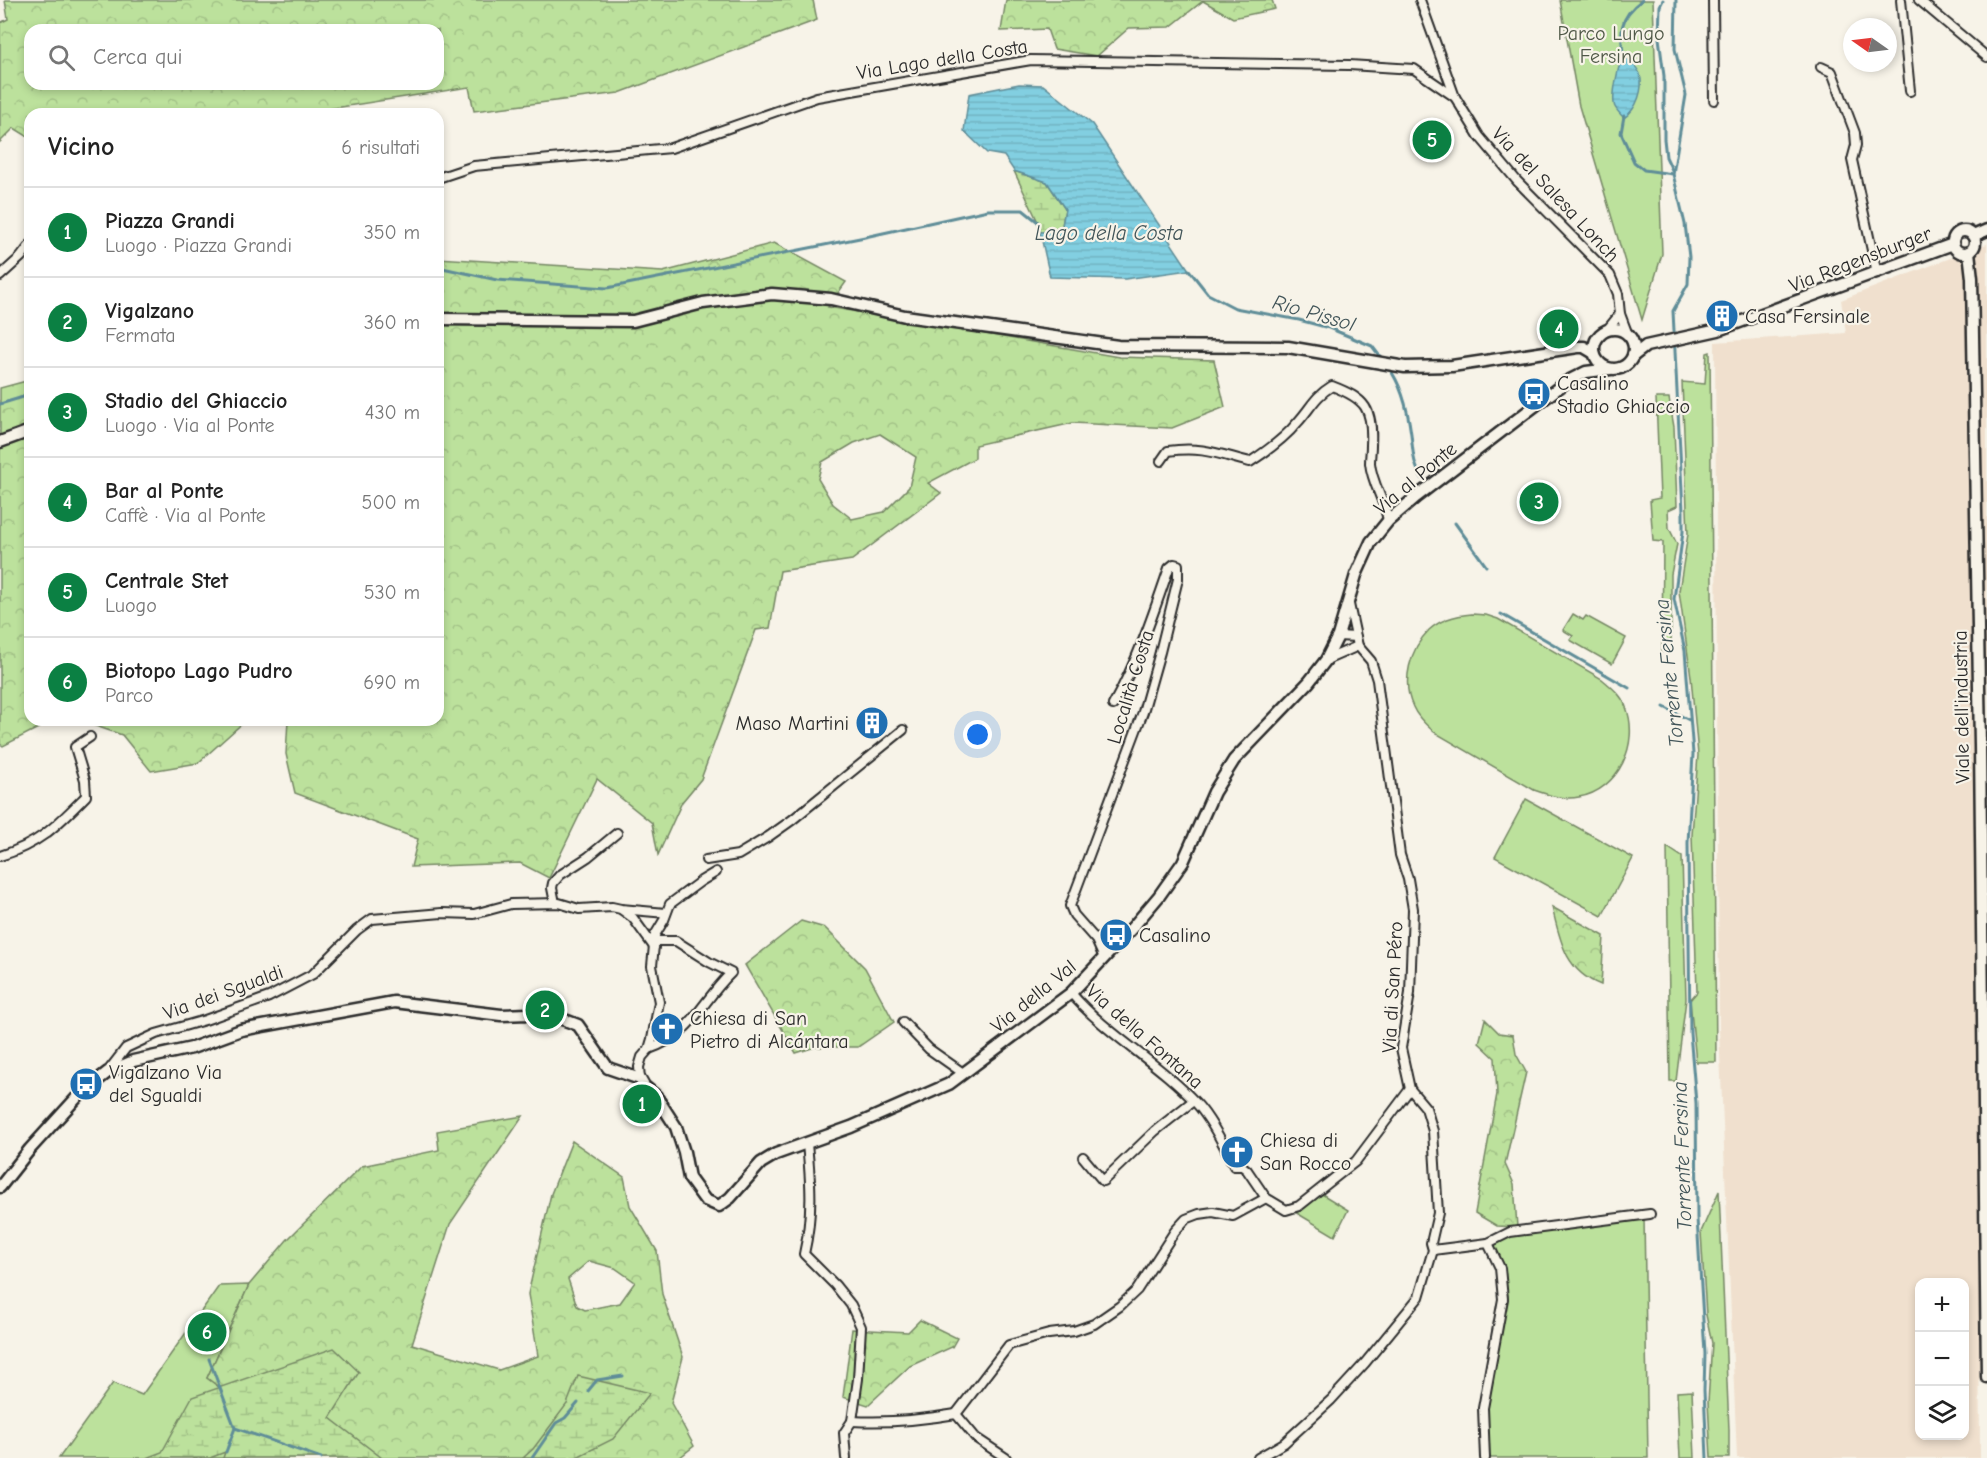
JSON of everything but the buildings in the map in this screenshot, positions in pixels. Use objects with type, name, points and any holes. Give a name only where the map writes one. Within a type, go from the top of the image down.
[{"type":"street","name":"Via del Salesa Lonch","points":[[1420,0],[1455,96],[1479,136],[1516,181],[1610,275],[1618,294],[1620,314],[1630,337]]},
{"type":"street","points":[[1713,0],[1714,100]]},
{"type":"street","points":[[1901,0],[1910,91]]},
{"type":"street","points":[[1920,0],[1987,57]]},
{"type":"street","name":"Via Lago della Costa","points":[[444,176],[474,166],[671,148],[817,97],[1031,60],[1337,65],[1414,69],[1455,96]]},
{"type":"street","points":[[1821,67],[1832,72],[1855,133],[1856,145],[1852,160],[1877,273]]},
{"type":"street","points":[[1973,236],[1987,230]]},
{"type":"street","points":[[1965,231],[1973,236],[1974,245],[1969,252],[1959,252],[1953,244],[1954,237],[1959,232],[1965,231]]},
{"type":"street","name":"Via Regensburger","points":[[1646,346],[1712,332],[1953,244]]},
{"type":"street","name":"Viale dell'industria","points":[[1969,252],[1983,745],[1987,1377]]},
{"type":"street","points":[[0,276],[24,253]]},
{"type":"street","points":[[444,320],[633,321],[703,303],[772,294],[831,299],[906,316],[1118,346],[1288,347],[1405,367],[1452,366],[1584,347],[1595,355],[1604,367],[1610,369],[1626,366],[1633,356],[1646,346],[1618,330],[1603,333],[1560,349]]},
{"type":"street","points":[[1595,355],[1596,340],[1620,314]]},
{"type":"street","points":[[1630,337],[1634,348],[1633,356]]},
{"type":"street","name":"Via al Ponte","points":[[1326,660],[1338,636],[1356,575],[1371,542],[1388,521],[1510,424],[1566,382],[1586,372],[1592,366],[1595,355]]},
{"type":"street","name":"Via al Ponte","points":[[1586,372],[1610,369]]},
{"type":"street","points":[[1161,461],[1168,451],[1188,448],[1212,451],[1250,462],[1282,439],[1298,423],[1320,393],[1332,386],[1346,391],[1368,409],[1371,420],[1370,463],[1374,481],[1386,507],[1388,521]]},
{"type":"street","points":[[0,442],[24,432]]},
{"type":"street","name":"Località Costa","points":[[1104,958],[1096,940],[1074,915],[1070,906],[1143,712],[1178,579],[1178,565],[1174,564],[1169,568],[1137,656],[1113,705]]},
{"type":"street","points":[[1326,660],[1358,646],[1349,603]]},
{"type":"street","points":[[1338,636],[1356,637]]},
{"type":"street","name":"Via di San Péro","points":[[1358,646],[1371,661],[1377,680],[1400,855],[1408,879],[1413,909],[1410,993],[1401,1048],[1410,1089]]},
{"type":"street","name":"Via della Val","points":[[643,1083],[656,1096],[676,1127],[689,1179],[705,1200],[719,1206],[730,1198],[761,1163],[776,1154],[851,1127],[949,1084],[1071,993],[1139,920],[1183,862],[1214,792],[1234,760],[1309,682],[1326,660]]},
{"type":"street","points":[[706,860],[738,855],[768,837],[903,730]]},
{"type":"street","points":[[0,856],[22,849],[50,831],[86,796],[86,780],[75,747],[90,737]]},
{"type":"street","points":[[555,903],[552,888],[560,875],[588,857],[617,833]]},
{"type":"street","points":[[640,1107],[643,1083],[639,1067],[642,1057],[649,1049],[659,1002],[652,966],[655,935],[670,904],[716,873]]},
{"type":"street","name":"Via dei Sgualdi","points":[[108,1072],[126,1048],[156,1034],[205,1020],[268,997],[313,974],[357,930],[372,919],[442,913],[474,914],[511,904],[555,903],[579,909],[612,907],[666,913]]},
{"type":"street","points":[[621,909],[633,918],[654,944]]},
{"type":"street","points":[[649,1049],[665,1044],[681,1033],[731,973],[676,941],[654,944]]},
{"type":"street","name":"Via della Fontana","points":[[1071,993],[1086,1011],[1194,1101],[1234,1166],[1242,1166],[1247,1170],[1266,1198],[1286,1210],[1299,1206],[1356,1161],[1410,1089]]},
{"type":"street","points":[[0,1187],[30,1149],[81,1093],[108,1072],[133,1061],[192,1048],[241,1030],[394,1002],[501,1015],[528,1014],[557,1017],[578,1025],[608,1068],[643,1083]]},
{"type":"street","points":[[903,1022],[929,1049],[963,1073]]},
{"type":"street","points":[[1258,1458],[1284,1443],[1331,1400],[1365,1363],[1419,1297],[1433,1250],[1431,1243],[1438,1213],[1433,1131],[1426,1108],[1410,1089]]},
{"type":"street","points":[[1083,1157],[1103,1181],[1155,1131],[1194,1101]]},
{"type":"street","points":[[807,1144],[812,1194],[810,1227],[804,1254],[851,1305],[861,1327],[858,1379],[852,1421],[844,1433],[846,1458]]},
{"type":"street","points":[[852,1421],[929,1419],[956,1414],[1009,1345],[1094,1324],[1120,1306],[1137,1290],[1174,1231],[1186,1219],[1213,1212],[1233,1216],[1266,1198]]},
{"type":"street","points":[[1433,1250],[1488,1243],[1510,1232],[1650,1214]]},
{"type":"street","points":[[1485,1458],[1483,1408],[1503,1299],[1500,1268],[1488,1243]]},
{"type":"street","points":[[956,1414],[976,1438],[1006,1458]]},
{"type":"shaded area","points":[[1987,244],[1987,1139],[1978,1139],[1980,1458],[1737,1458],[1719,1029],[1715,342],[1846,333],[1841,300]]},
{"type":"green space","points":[[5,0],[813,0],[817,20],[619,93],[474,111],[469,87],[334,108],[24,108],[24,134],[14,128],[0,142],[0,23],[8,19]]},
{"type":"green space","points":[[1006,0],[1272,0],[1275,9],[1233,18],[1203,1],[1170,27],[1129,28],[1097,56],[1054,49],[1047,29],[1001,31]]},
{"type":"green space","name":"Parco Lungo Fersina","points":[[1560,0],[1653,0],[1662,254],[1642,320],[1579,106]]},
{"type":"green space","points":[[1014,171],[1047,182],[1065,209],[1062,226],[1052,232],[1040,232],[1038,222]]},
{"type":"green space","points":[[774,243],[846,282],[828,307],[1119,357],[1214,360],[1225,407],[1172,428],[1073,423],[975,445],[975,458],[928,483],[941,493],[852,560],[780,571],[770,628],[756,630],[701,779],[682,802],[658,855],[652,823],[597,779],[549,878],[520,863],[411,867],[418,839],[295,793],[286,754],[288,726],[444,726],[444,258],[663,272]],"holes":[[[880,434],[916,457],[909,487],[884,512],[852,519],[833,504],[818,479],[822,462],[854,443]]]},
{"type":"green space","points":[[1710,352],[1716,1062],[1696,1062],[1690,1000],[1697,992],[1692,835],[1698,755],[1691,677],[1679,591],[1688,534],[1682,382],[1705,384],[1707,353]]},
{"type":"green space","points":[[24,382],[24,726],[42,726],[3,746],[0,744],[0,388]]},
{"type":"green space","points":[[1656,398],[1669,398],[1674,427],[1677,506],[1668,510],[1669,528],[1677,544],[1671,574],[1671,652],[1662,652],[1663,542],[1653,541],[1650,500],[1660,498]]},
{"type":"green space","points":[[1472,614],[1498,619],[1602,679],[1619,695],[1630,721],[1628,749],[1623,763],[1605,785],[1593,793],[1573,798],[1534,790],[1434,732],[1419,717],[1409,697],[1408,677],[1412,656],[1422,638],[1439,623]]},
{"type":"green space","points":[[1573,614],[1583,620],[1586,616],[1626,638],[1612,664],[1570,640],[1573,636],[1563,630]]},
{"type":"green space","points":[[96,726],[239,726],[198,763],[151,771],[122,735]]},
{"type":"green space","points":[[1526,799],[1633,858],[1602,916],[1495,857]]},
{"type":"green space","points":[[1667,847],[1682,857],[1686,999],[1676,1081],[1670,1081]]},
{"type":"green space","points":[[1552,907],[1604,936],[1601,985],[1579,972],[1572,963],[1558,931]]},
{"type":"green space","points":[[801,921],[825,928],[865,968],[894,1022],[858,1047],[815,1047],[796,1053],[745,965]]},
{"type":"green space","points":[[1485,1019],[1499,1033],[1513,1035],[1516,1054],[1526,1072],[1505,1164],[1514,1184],[1517,1227],[1497,1226],[1475,1213],[1497,1094],[1495,1058],[1479,1043]]},
{"type":"green space","points":[[523,1116],[450,1224],[412,1344],[499,1370],[538,1356],[528,1294],[551,1194],[572,1141],[624,1177],[630,1206],[657,1251],[662,1294],[683,1357],[671,1403],[694,1446],[679,1458],[324,1458],[294,1444],[207,1378],[249,1285],[287,1240],[362,1166],[439,1150],[437,1131]],"holes":[[[589,1261],[615,1268],[635,1282],[620,1303],[585,1310],[577,1306],[568,1279]]]},
{"type":"green space","points":[[1317,1191],[1348,1210],[1335,1236],[1295,1212]]},
{"type":"green space","points":[[1719,1191],[1729,1458],[1711,1458],[1708,1402],[1712,1343],[1706,1315],[1701,1232]]},
{"type":"green space","points":[[1644,1218],[1648,1458],[1488,1458],[1486,1409],[1502,1316],[1508,1296],[1501,1268],[1491,1244],[1511,1233]]},
{"type":"green space","points":[[249,1285],[207,1378],[324,1458],[59,1458],[113,1383],[142,1395],[219,1286]]},
{"type":"green space","points":[[920,1320],[957,1338],[952,1347],[910,1366],[868,1405],[843,1397],[852,1329],[908,1332]]},
{"type":"green space","points":[[334,1348],[359,1372],[330,1418],[382,1458],[223,1458],[225,1452],[210,1458],[146,1458],[162,1452],[192,1397]]},
{"type":"green space","points":[[578,1376],[650,1393],[613,1439],[575,1458],[523,1458],[533,1449],[567,1404]]},
{"type":"green space","points":[[1692,1391],[1695,1458],[1680,1458],[1677,1392]]},
{"type":"water","points":[[1624,56],[1639,71],[1641,86],[1636,104],[1624,118],[1615,107],[1614,97],[1617,73]]},
{"type":"water","name":"Lago della Costa","points":[[1019,84],[1043,85],[1092,124],[1189,270],[1125,279],[1050,277],[1040,232],[1052,232],[1062,226],[1065,209],[1047,182],[1014,171],[1004,156],[987,153],[964,131],[969,94]]},
{"type":"waterway","points":[[1624,59],[1622,26],[1628,13],[1642,0]]},
{"type":"waterway","points":[[1663,0],[1660,6],[1659,38],[1664,76],[1664,139],[1666,157],[1673,172]]},
{"type":"waterway","name":"Torrente Fersina","points":[[1676,0],[1675,49],[1686,95],[1673,174],[1685,224],[1689,257],[1688,284],[1673,311],[1683,511],[1683,532],[1674,599],[1685,651],[1693,754],[1688,843],[1690,1033],[1696,1103],[1697,1218],[1705,1354],[1707,1458]]},
{"type":"waterway","points":[[1624,116],[1621,133],[1634,162],[1644,170],[1673,174]]},
{"type":"waterway","points":[[444,268],[497,280],[607,288],[988,210],[1023,210],[1038,222]]},
{"type":"waterway","name":"Rio Pissol","points":[[1189,270],[1208,294],[1235,308],[1329,328],[1372,346],[1382,359]]},
{"type":"waterway","name":"Rio Pissol","points":[[1388,367],[1404,399],[1415,463],[1423,479]]},
{"type":"waterway","points":[[0,404],[24,397]]},
{"type":"waterway","name":"Rio Pissol","points":[[1455,523],[1486,566]]},
{"type":"waterway","name":"Rio Pissol","points":[[1501,614],[1629,688]]},
{"type":"waterway","name":"Rio Pissol","points":[[1664,707],[1689,720]]},
{"type":"waterway","points":[[209,1359],[235,1428],[226,1452]]},
{"type":"waterway","points":[[588,1391],[597,1380],[623,1376]]},
{"type":"waterway","points":[[532,1458],[556,1423],[565,1418],[578,1403]]},
{"type":"waterway","points":[[235,1428],[321,1458]]},
{"type":"place","name":"Centrale Stet","points":[[1432,140]]},
{"type":"place","name":"Casa Fersinale","points":[[1722,316]]},
{"type":"place","name":"Bar al Ponte","points":[[1559,329]]},
{"type":"place","name":"Casalino Stadio Ghiaccio","points":[[1534,394]]},
{"type":"place","name":"Stadio del Ghiaccio","points":[[1539,502]]},
{"type":"place","name":"Maso Martini","points":[[872,723]]},
{"type":"place","name":"Casalino","points":[[1116,935]]},
{"type":"place","name":"Vigalzano","points":[[545,1010]]},
{"type":"place","name":"Chiesa di San Pietro di Alcántara","points":[[667,1029]]},
{"type":"place","name":"Vigalzano Via del Sgualdi","points":[[86,1084]]},
{"type":"place","name":"Piazza Grandi","points":[[642,1104]]},
{"type":"place","name":"Chiesa di San Rocco","points":[[1237,1152]]},
{"type":"place","name":"Biotopo Lago Pudro","points":[[207,1332]]}]
